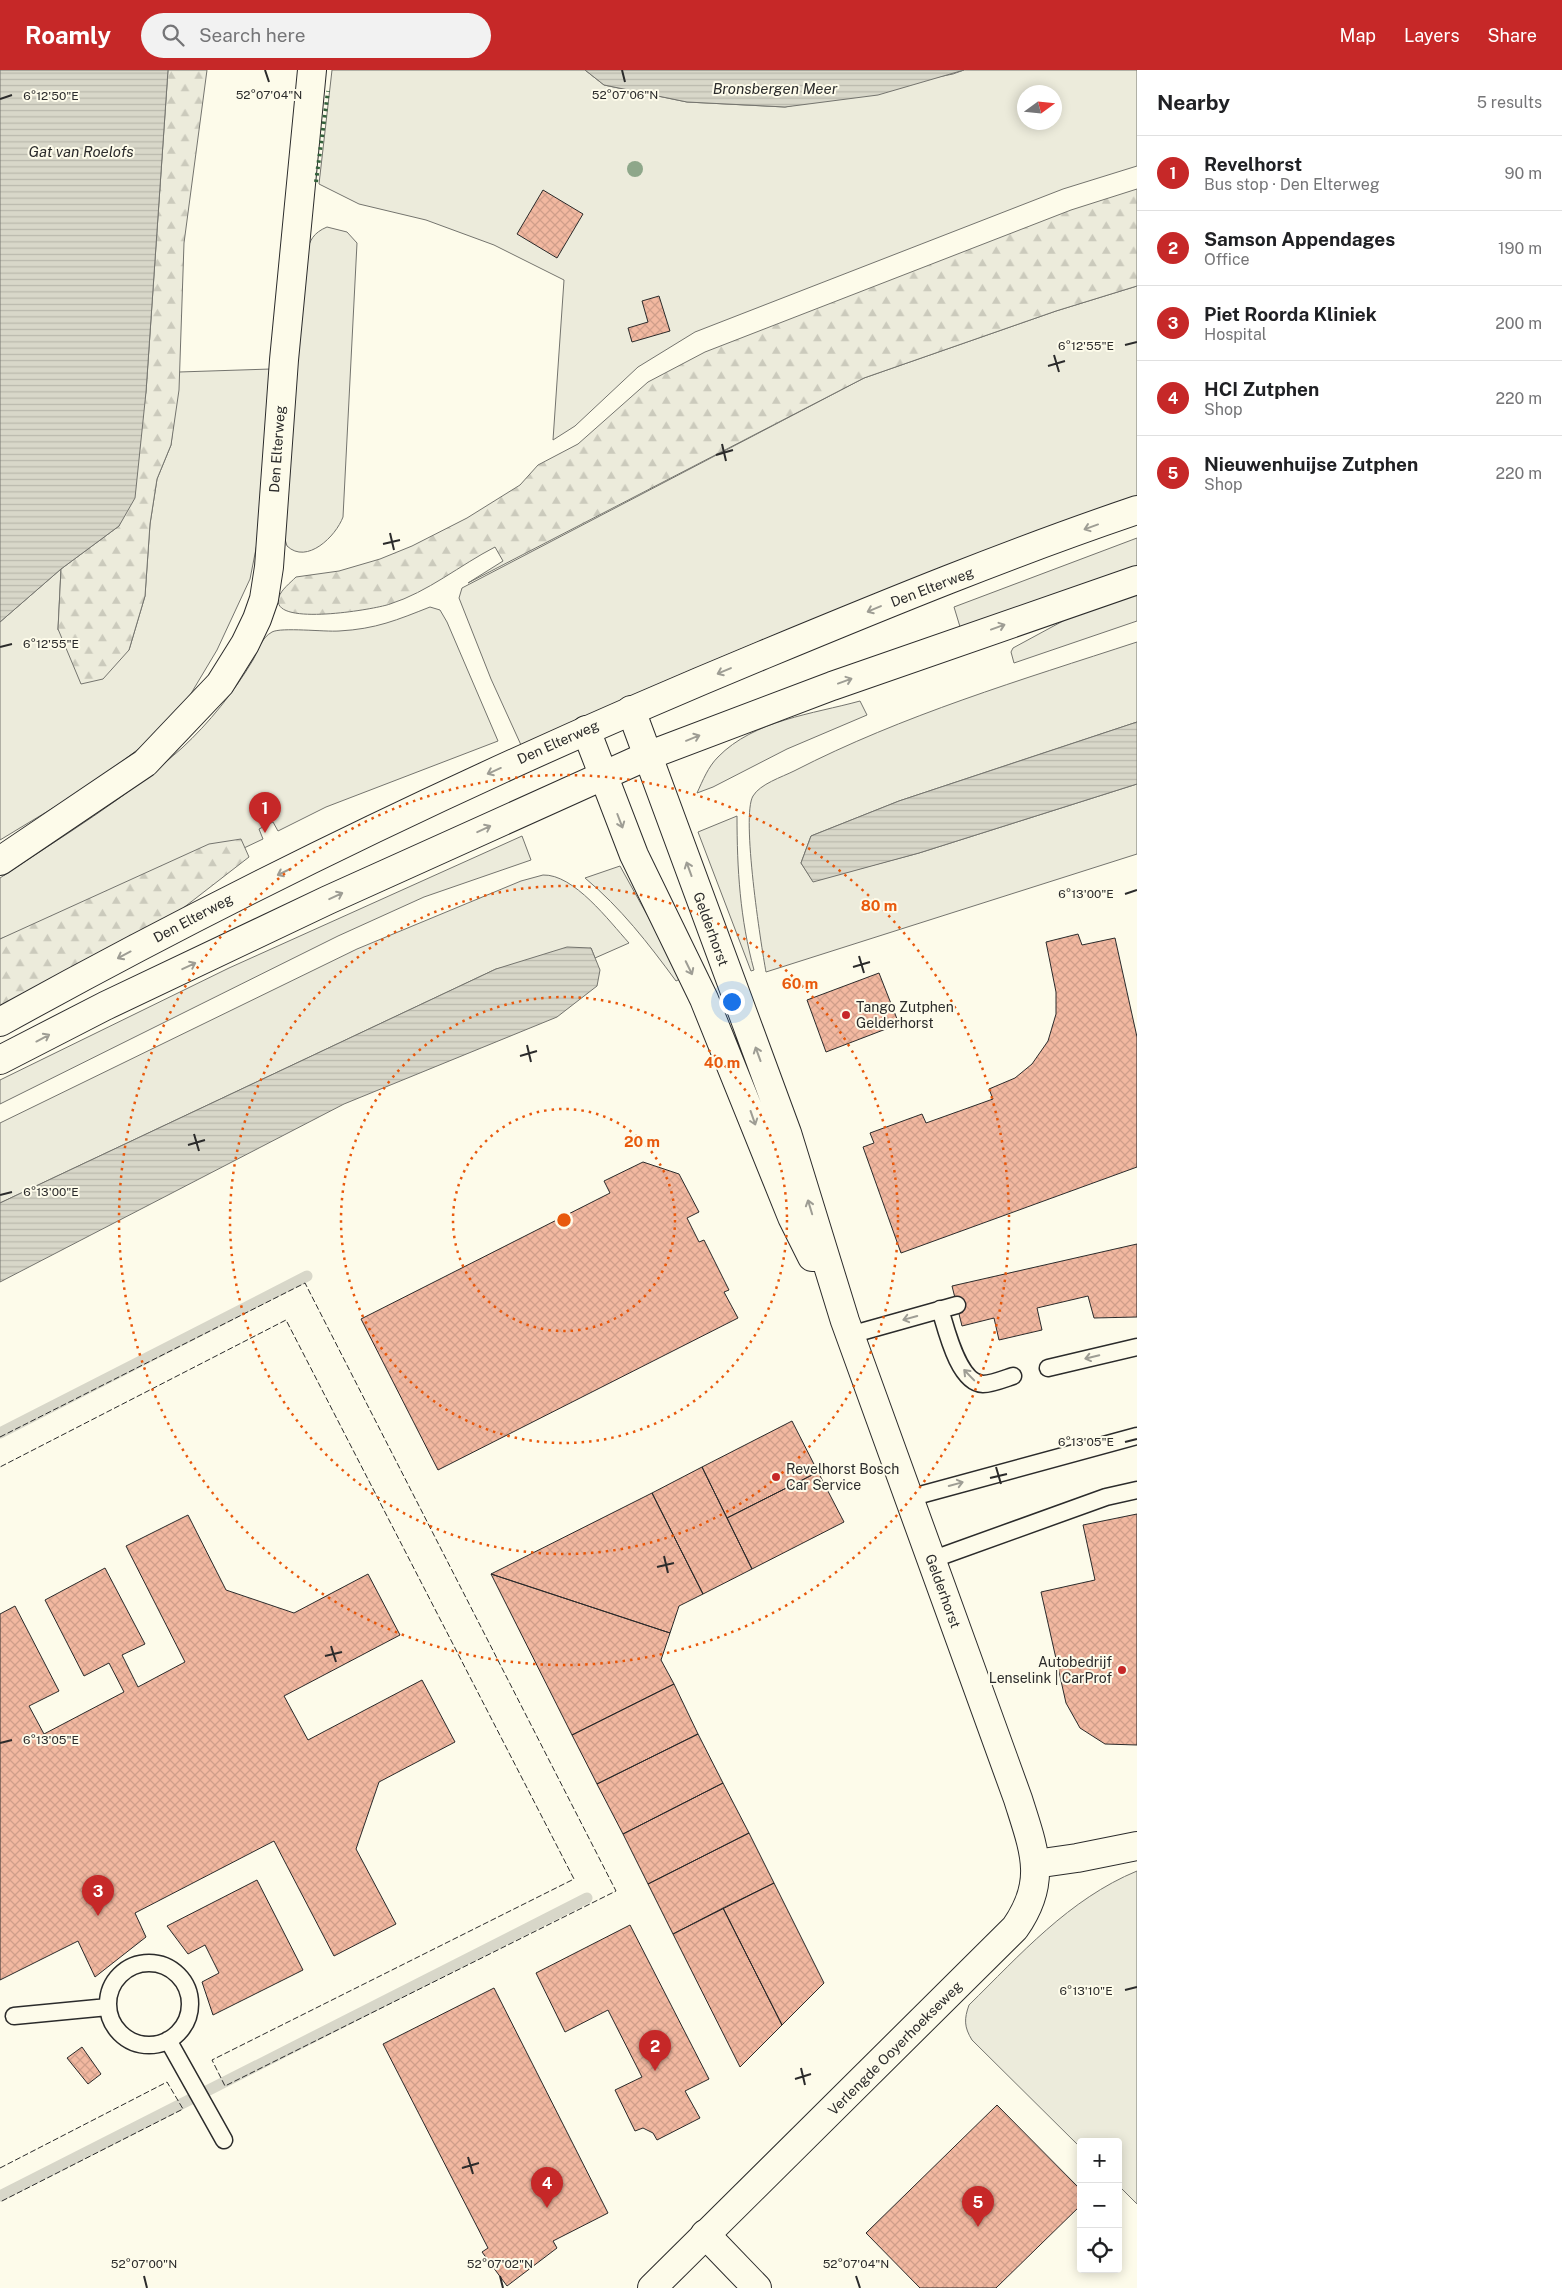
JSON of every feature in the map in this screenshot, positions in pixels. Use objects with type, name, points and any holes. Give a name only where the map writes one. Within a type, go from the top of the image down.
[{"type":"street","name":"Den Elterweg","points":[[0,861],[145,763],[220,684],[245,644],[257,619],[264,599],[268,567],[284,360],[312,70]]},
{"type":"street","name":"Den Elterweg","points":[[0,1022],[207,910],[442,795],[586,730],[892,601],[1137,510]]},
{"type":"street","points":[[0,1060],[104,1006],[250,937],[648,756],[832,686],[1137,580]]},
{"type":"street","name":"Gelderhorst","points":[[631,710],[787,1133],[848,1328],[1018,1799],[1030,1836],[1035,1864]]},
{"type":"street","name":"Gelderhorst","points":[[586,730],[634,855],[716,1026],[792,1217],[848,1328]]},
{"type":"street","points":[[1035,1864],[1078,1858],[1137,1846]]},
{"type":"street","name":"Verlengde Ooyerhoekseweg","points":[[652,2288],[1015,1928],[1032,1898],[1036,1879],[1035,1864]]},
{"type":"street","points":[[705,2234],[757,2288]]},
{"type":"lane","points":[[848,1328],[957,1305]]},
{"type":"lane","points":[[940,1309],[960,1366],[970,1380],[982,1384],[1013,1376]]},
{"type":"lane","points":[[1048,1368],[1137,1347]]},
{"type":"lane","points":[[909,1498],[1137,1436]]},
{"type":"lane","points":[[932,1560],[1106,1497],[1137,1490]]},
{"type":"lane","points":[[149,1962],[163,1965],[179,1976],[189,1994],[190,2008],[187,2020],[179,2032],[168,2040],[155,2044],[142,2044],[129,2040],[111,2020],[108,2007],[109,1993],[115,1981],[124,1971],[136,1964],[149,1962]]},
{"type":"lane","points":[[14,2016],[108,2007]]},
{"type":"lane","points":[[168,2040],[224,2140]]},
{"type":"green space","points":[[168,70],[207,70],[184,243],[179,390],[171,445],[157,479],[150,524],[145,596],[129,650],[103,679],[81,684],[58,629],[61,569],[119,526],[146,392]]},
{"type":"green space","points":[[332,70],[585,70],[604,85],[687,102],[785,107],[953,74],[964,70],[1137,70],[1137,166],[1063,189],[695,332],[638,367],[575,426],[553,440],[564,280],[494,245],[426,220],[359,204],[319,184]]},
{"type":"green space","points":[[1137,189],[1137,286],[1056,311],[864,378],[468,583],[503,561],[495,547],[418,593],[390,604],[326,614],[290,612],[280,606],[280,594],[296,577],[339,571],[380,559],[412,546],[467,518],[520,485],[538,465],[578,444],[648,382],[705,352],[1071,210]]},
{"type":"green space","points":[[327,227],[347,232],[357,243],[343,517],[327,540],[312,550],[303,552],[295,551],[287,546],[284,536],[306,254],[313,238],[318,232]]},
{"type":"green space","points":[[1137,286],[1137,497],[981,553],[826,614],[673,678],[521,745],[491,679],[459,598],[462,588],[864,378],[1056,311]]},
{"type":"green space","points":[[271,369],[266,498],[250,579],[217,650],[174,722],[91,785],[0,840],[0,622],[61,569],[58,630],[129,650],[145,596],[150,524],[157,479],[171,445],[179,372]]},
{"type":"green space","points":[[1137,538],[1137,569],[961,630],[954,607]]},
{"type":"green space","points":[[1137,590],[1137,621],[1014,663],[1011,652],[1013,648],[1074,615]]},
{"type":"green space","points":[[430,607],[440,610],[447,622],[498,741],[326,807],[278,831],[273,822],[259,829],[263,839],[244,848],[0,939],[0,878],[139,784],[182,748],[211,718],[229,695],[246,672],[262,641],[268,635],[272,632],[284,630],[339,631],[364,628],[396,620]]},
{"type":"green space","points":[[1137,642],[1137,722],[899,801],[811,836],[801,863],[813,881],[919,853],[1137,784],[1137,854],[766,972],[753,881],[749,828],[750,808],[756,792],[772,781],[835,751],[920,716],[1006,685]]},
{"type":"green space","points":[[860,701],[867,715],[787,749],[713,787],[697,793],[714,761],[749,734],[785,720]]},
{"type":"green space","points":[[737,816],[740,894],[745,932],[754,970],[751,971],[698,832]]},
{"type":"green space","points":[[522,836],[531,860],[424,897],[338,936],[0,1104],[0,1080],[229,968]]},
{"type":"green space","points":[[241,839],[249,857],[178,912],[0,1007],[0,939],[209,844]]},
{"type":"green space","points":[[620,866],[682,978],[676,981],[634,926],[585,878]]},
{"type":"green space","points":[[543,875],[567,882],[579,890],[629,943],[595,958],[591,948],[496,969],[0,1203],[0,1123],[357,949],[521,881]]},
{"type":"green space","points":[[1137,1871],[1137,2204],[1122,2189],[1122,2138],[1077,2138],[1077,2144],[972,2040],[967,2031],[966,2023],[969,2005],[1027,1948],[1067,1913],[1112,1883]]},
{"type":"water","name":"Gat van Roelofs","points":[[0,70],[168,70],[146,392],[135,498],[119,526],[61,569],[0,622]]},
{"type":"water","name":"Bronsbergen Meer","points":[[585,70],[964,70],[878,95],[785,107],[687,102],[604,85]]},
{"type":"water","points":[[1137,722],[1137,784],[919,853],[813,882],[801,863],[811,836],[899,801]]},
{"type":"water","points":[[567,947],[591,948],[600,970],[597,986],[557,1017],[344,1104],[0,1282],[0,1203],[496,969]]},
{"type":"building","points":[[543,190],[583,214],[557,258],[517,234]]},
{"type":"building","points":[[659,296],[670,331],[632,342],[628,328],[648,322],[642,301]]},
{"type":"building","points":[[1078,934],[1082,945],[1115,938],[1137,1037],[1137,1167],[901,1253],[863,1147],[874,1143],[870,1133],[922,1114],[926,1123],[993,1099],[989,1089],[1015,1078],[1032,1064],[1048,1041],[1056,1014],[1056,992],[1046,942]]},
{"type":"building","points":[[879,973],[899,1024],[826,1052],[807,1000]]},
{"type":"building","points":[[643,1162],[679,1174],[699,1212],[687,1218],[699,1242],[704,1240],[729,1290],[724,1292],[738,1318],[438,1470],[361,1319],[610,1193],[604,1181]]},
{"type":"building","points":[[1137,1244],[1137,1317],[1094,1318],[1088,1296],[1037,1308],[1042,1330],[999,1340],[994,1318],[962,1326],[952,1286]]},
{"type":"building","points":[[792,1421],[818,1472],[727,1518],[702,1467]]},
{"type":"building","points":[[702,1467],[752,1569],[703,1594],[652,1493]]},
{"type":"building","points":[[818,1472],[844,1522],[752,1569],[727,1518]]},
{"type":"building","points":[[652,1493],[703,1594],[679,1606],[670,1633],[491,1574]]},
{"type":"building","points":[[1137,1514],[1137,1745],[1105,1744],[1080,1728],[1066,1703],[1041,1592],[1095,1580],[1083,1525]]},
{"type":"building","points":[[188,1515],[226,1590],[294,1613],[368,1574],[400,1635],[284,1696],[308,1740],[422,1680],[455,1742],[379,1782],[356,1849],[396,1924],[334,1956],[274,1841],[135,1913],[146,1937],[95,1977],[78,1941],[0,1980],[0,1614],[15,1606],[59,1691],[29,1706],[44,1734],[124,1692],[109,1663],[84,1676],[45,1600],[105,1568],[145,1644],[122,1655],[138,1687],[185,1662],[126,1546]]},
{"type":"building","points":[[491,1574],[670,1633],[661,1660],[674,1684],[572,1735]]},
{"type":"building","points":[[674,1684],[698,1734],[597,1784],[572,1735]]},
{"type":"building","points":[[698,1734],[723,1783],[623,1834],[597,1784]]},
{"type":"building","points":[[723,1783],[749,1833],[648,1884],[623,1834]]},
{"type":"building","points":[[749,1833],[774,1883],[673,1934],[648,1884]]},
{"type":"building","points":[[257,1880],[303,1970],[213,2015],[202,1982],[219,1973],[205,1945],[188,1954],[167,1926]]},
{"type":"building","points":[[774,1883],[824,1983],[782,2025],[723,1908]]},
{"type":"building","points":[[723,1908],[782,2025],[740,2067],[673,1934]]},
{"type":"building","points":[[630,1925],[709,2079],[685,2091],[700,2118],[657,2140],[653,2133],[643,2128],[635,2131],[615,2090],[642,2077],[608,2010],[565,2032],[536,1973]]},
{"type":"building","points":[[494,1988],[608,2213],[553,2241],[557,2248],[507,2286],[482,2252],[488,2248],[383,2044]]},
{"type":"building","points":[[82,2047],[101,2074],[88,2084],[67,2058]]},
{"type":"building","points":[[997,2105],[1077,2186],[1077,2209],[996,2288],[920,2288],[866,2233]]},
{"type":"waterway","points":[[0,1433],[307,1276]]},
{"type":"waterway","points":[[0,2196],[587,1898]]},
{"type":"hedge","points":[[316,182],[328,91]]},
{"type":"fence","points":[[0,1437],[305,1283],[616,1891],[225,2086],[212,2060],[574,1879],[286,1320],[0,1467]]},
{"type":"fence","points":[[0,2168],[167,2082],[183,2109],[0,2202]]},
{"type":"place","name":"Revelhorst","points":[[265,833]]},
{"type":"place","name":"Tango Zutphen Gelderhorst","points":[[846,1015]]},
{"type":"place","name":"Revelhorst Bosch Car Service","points":[[776,1477]]},
{"type":"place","name":"Autobedrijf Lenselink | CarProf","points":[[1122,1670]]},
{"type":"place","name":"Piet Roorda Kliniek","points":[[98,1916]]},
{"type":"place","name":"Samson Appendages","points":[[655,2071]]},
{"type":"place","name":"HCI Zutphen","points":[[547,2208]]},
{"type":"place","name":"Nieuwenhuijse Zutphen","points":[[978,2227]]}]
